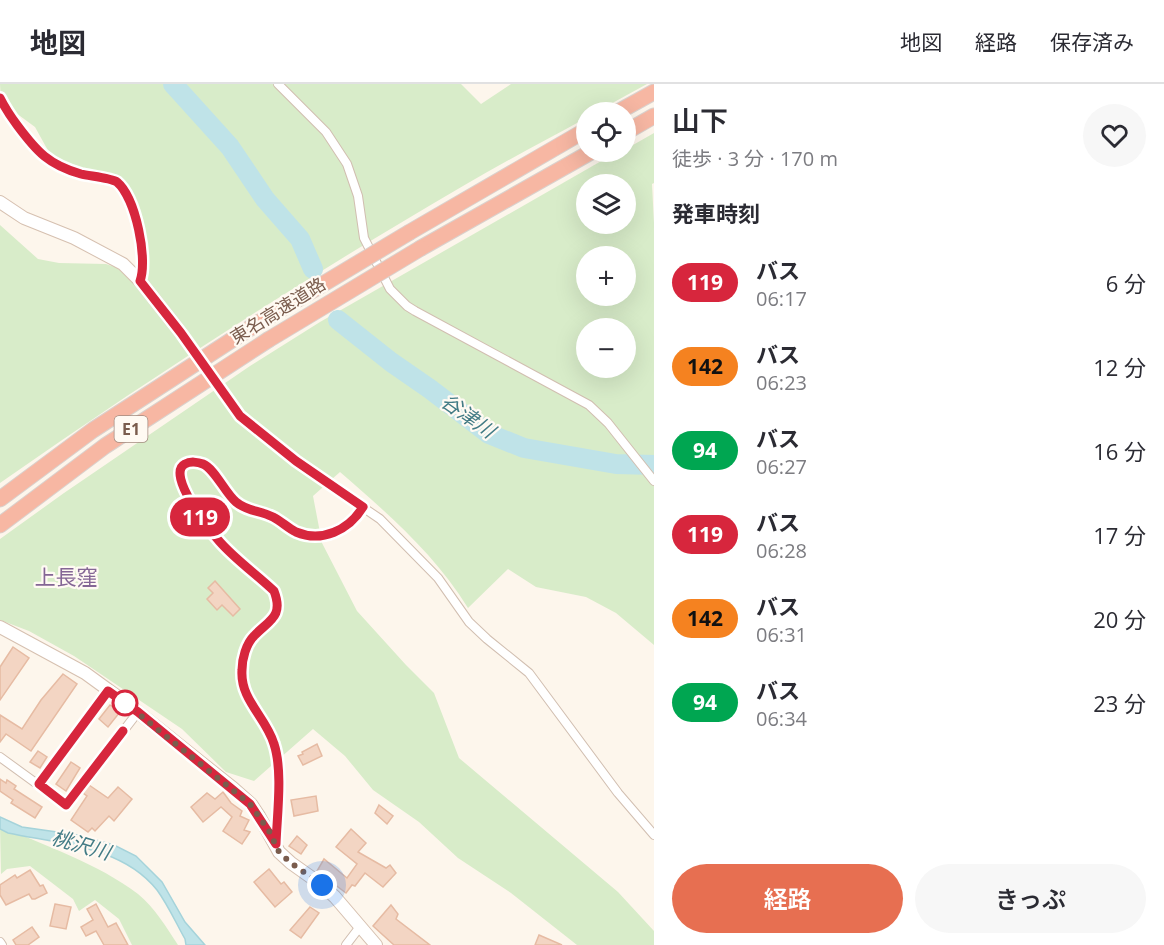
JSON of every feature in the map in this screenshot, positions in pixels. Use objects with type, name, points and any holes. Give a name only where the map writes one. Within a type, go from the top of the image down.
[{"type":"highway","points":[[636,102],[654,92]]},
{"type":"highway","points":[[636,126],[654,116]]},
{"type":"highway","name":"東名高速道路","points":[[0,499],[93,430],[258,323],[576,136]]},
{"type":"highway","name":"東名高速道路","points":[[0,525],[105,446],[268,340],[421,248],[576,160]]},
{"type":"street","points":[[278,84],[326,132],[347,164],[358,196],[364,238],[390,289],[415,311],[589,405],[608,423],[654,481]]},
{"type":"street","points":[[0,202],[24,218],[74,238],[123,264],[140,281],[181,333],[240,416],[296,461],[380,519],[438,578],[470,622],[528,673],[618,793],[654,835]]},
{"type":"street","points":[[276,844],[278,782],[275,747],[264,723],[248,701],[241,671],[243,656],[252,638],[275,617],[277,601],[274,591],[220,543],[198,515],[183,488],[180,472],[186,463],[195,462],[206,466],[233,500],[246,510],[271,516],[304,535],[329,534],[343,528],[358,515],[363,507]]},
{"type":"street","points":[[0,627],[85,673],[138,712],[250,804],[279,852],[335,897],[359,928],[376,945]]},
{"type":"street","points":[[39,784],[108,691]]},
{"type":"street","points":[[0,757],[66,805],[138,712]]},
{"type":"street","points":[[346,945],[359,928]]},
{"type":"lane","points":[[0,98],[34,148],[49,161],[63,169],[116,181],[128,197],[137,219],[144,271],[140,281]]},
{"type":"green space","points":[[0,84],[461,84],[481,104],[511,84],[647,84],[614,102],[576,102],[576,123],[478,177],[345,256],[113,405],[0,483],[0,225],[38,259],[59,263],[106,264],[142,276],[138,260],[137,219],[116,181],[56,165],[35,127],[1,102]]},
{"type":"green space","points":[[654,133],[654,183],[652,184],[654,223],[654,645],[616,613],[586,597],[536,587],[508,569],[468,608],[455,588],[425,552],[392,518],[340,472],[313,496],[322,543],[357,611],[434,693],[459,758],[618,892],[654,931],[654,945],[577,945],[511,893],[458,858],[419,822],[373,790],[345,756],[313,729],[254,781],[226,772],[182,729],[74,656],[29,631],[0,620],[0,539],[250,366],[320,322],[576,175],[576,234],[636,234],[636,174],[579,174],[600,162],[636,162],[636,143]]},
{"type":"green space","points":[[0,826],[71,856],[122,883],[149,905],[178,945],[132,945],[119,919],[95,900],[79,911],[73,899],[30,866],[7,869],[1,874]]},
{"type":"water","name":"桃沢川","points":[[0,817],[22,827],[78,835],[114,845],[136,856],[162,882],[185,922],[205,945],[186,945],[185,939],[157,890],[143,875],[126,864],[89,849],[8,833],[0,829]]},
{"type":"building","points":[[215,581],[240,609],[233,616],[222,605],[217,610],[207,599],[213,593],[208,588]]},
{"type":"building","points":[[13,647],[29,658],[0,700],[0,667]]},
{"type":"building","points":[[63,674],[77,684],[31,751],[6,734],[0,742],[0,715],[22,729],[41,700]]},
{"type":"building","points":[[110,705],[120,712],[108,727],[99,719]]},
{"type":"building","points":[[317,744],[322,756],[303,765],[298,756]]},
{"type":"building","points":[[38,751],[47,757],[40,768],[30,762]]},
{"type":"building","points":[[71,762],[80,768],[66,791],[56,784]]},
{"type":"building","points":[[0,779],[6,783],[7,780],[16,786],[14,789],[42,807],[35,818],[11,803],[13,800],[0,791]]},
{"type":"building","points":[[89,785],[108,798],[118,787],[132,799],[114,821],[109,816],[95,831],[92,828],[88,832],[71,820],[87,796],[83,793]]},
{"type":"building","points":[[223,792],[231,803],[242,811],[240,816],[249,820],[244,830],[250,832],[242,844],[223,831],[232,817],[221,807],[203,822],[191,807],[207,793],[215,799]]},
{"type":"building","points":[[316,796],[318,811],[294,816],[291,800]]},
{"type":"building","points":[[379,805],[393,816],[387,824],[375,813]]},
{"type":"building","points":[[351,829],[366,843],[358,852],[386,868],[390,865],[396,873],[383,887],[365,873],[346,893],[317,871],[324,859],[347,878],[357,864],[336,847]]},
{"type":"building","points":[[297,836],[307,845],[301,854],[289,846]]},
{"type":"building","points":[[269,869],[281,884],[284,882],[292,892],[275,907],[254,882]]},
{"type":"building","points":[[30,870],[47,893],[35,899],[32,899],[29,894],[6,905],[0,895],[0,885],[15,875],[17,878]]},
{"type":"building","points":[[55,904],[71,907],[66,929],[50,926]]},
{"type":"building","points":[[96,904],[108,927],[116,923],[128,945],[104,945],[96,931],[86,936],[81,927],[93,920],[87,909]]},
{"type":"building","points":[[391,905],[398,914],[396,919],[430,945],[394,945],[373,926]]},
{"type":"building","points":[[310,907],[319,913],[301,938],[290,930]]},
{"type":"building","points":[[32,927],[39,937],[28,945],[16,945],[13,940]]},
{"type":"building","points":[[539,935],[562,945],[535,945]]},
{"type":"waterway","name":"谷津川","points":[[173,84],[230,147],[265,199],[300,239],[313,269]]},
{"type":"waterway","name":"谷津川","points":[[338,320],[489,434],[524,448],[616,464],[654,465]]},
{"type":"bus line","name":"119","points":[[0,98],[34,148],[49,161],[63,169],[116,181],[128,197],[137,219],[144,271],[140,281],[181,333],[230,404],[240,416],[296,461],[363,507],[358,515],[343,528],[329,534],[304,535],[271,516],[246,510],[233,500],[206,466],[201,463],[186,463],[180,472],[183,488],[198,515],[220,543],[274,591],[277,601],[275,617],[252,638],[243,656],[241,671],[248,701],[264,723],[275,747],[278,782],[276,844],[250,804],[233,788],[129,705],[108,691],[39,784],[66,805],[123,731]]},
{"type":"district","name":"上長窪","points":[[66,578]]},
{"type":"route","points":[[125,703],[233,788],[259,816],[279,852],[322,885]]}]
